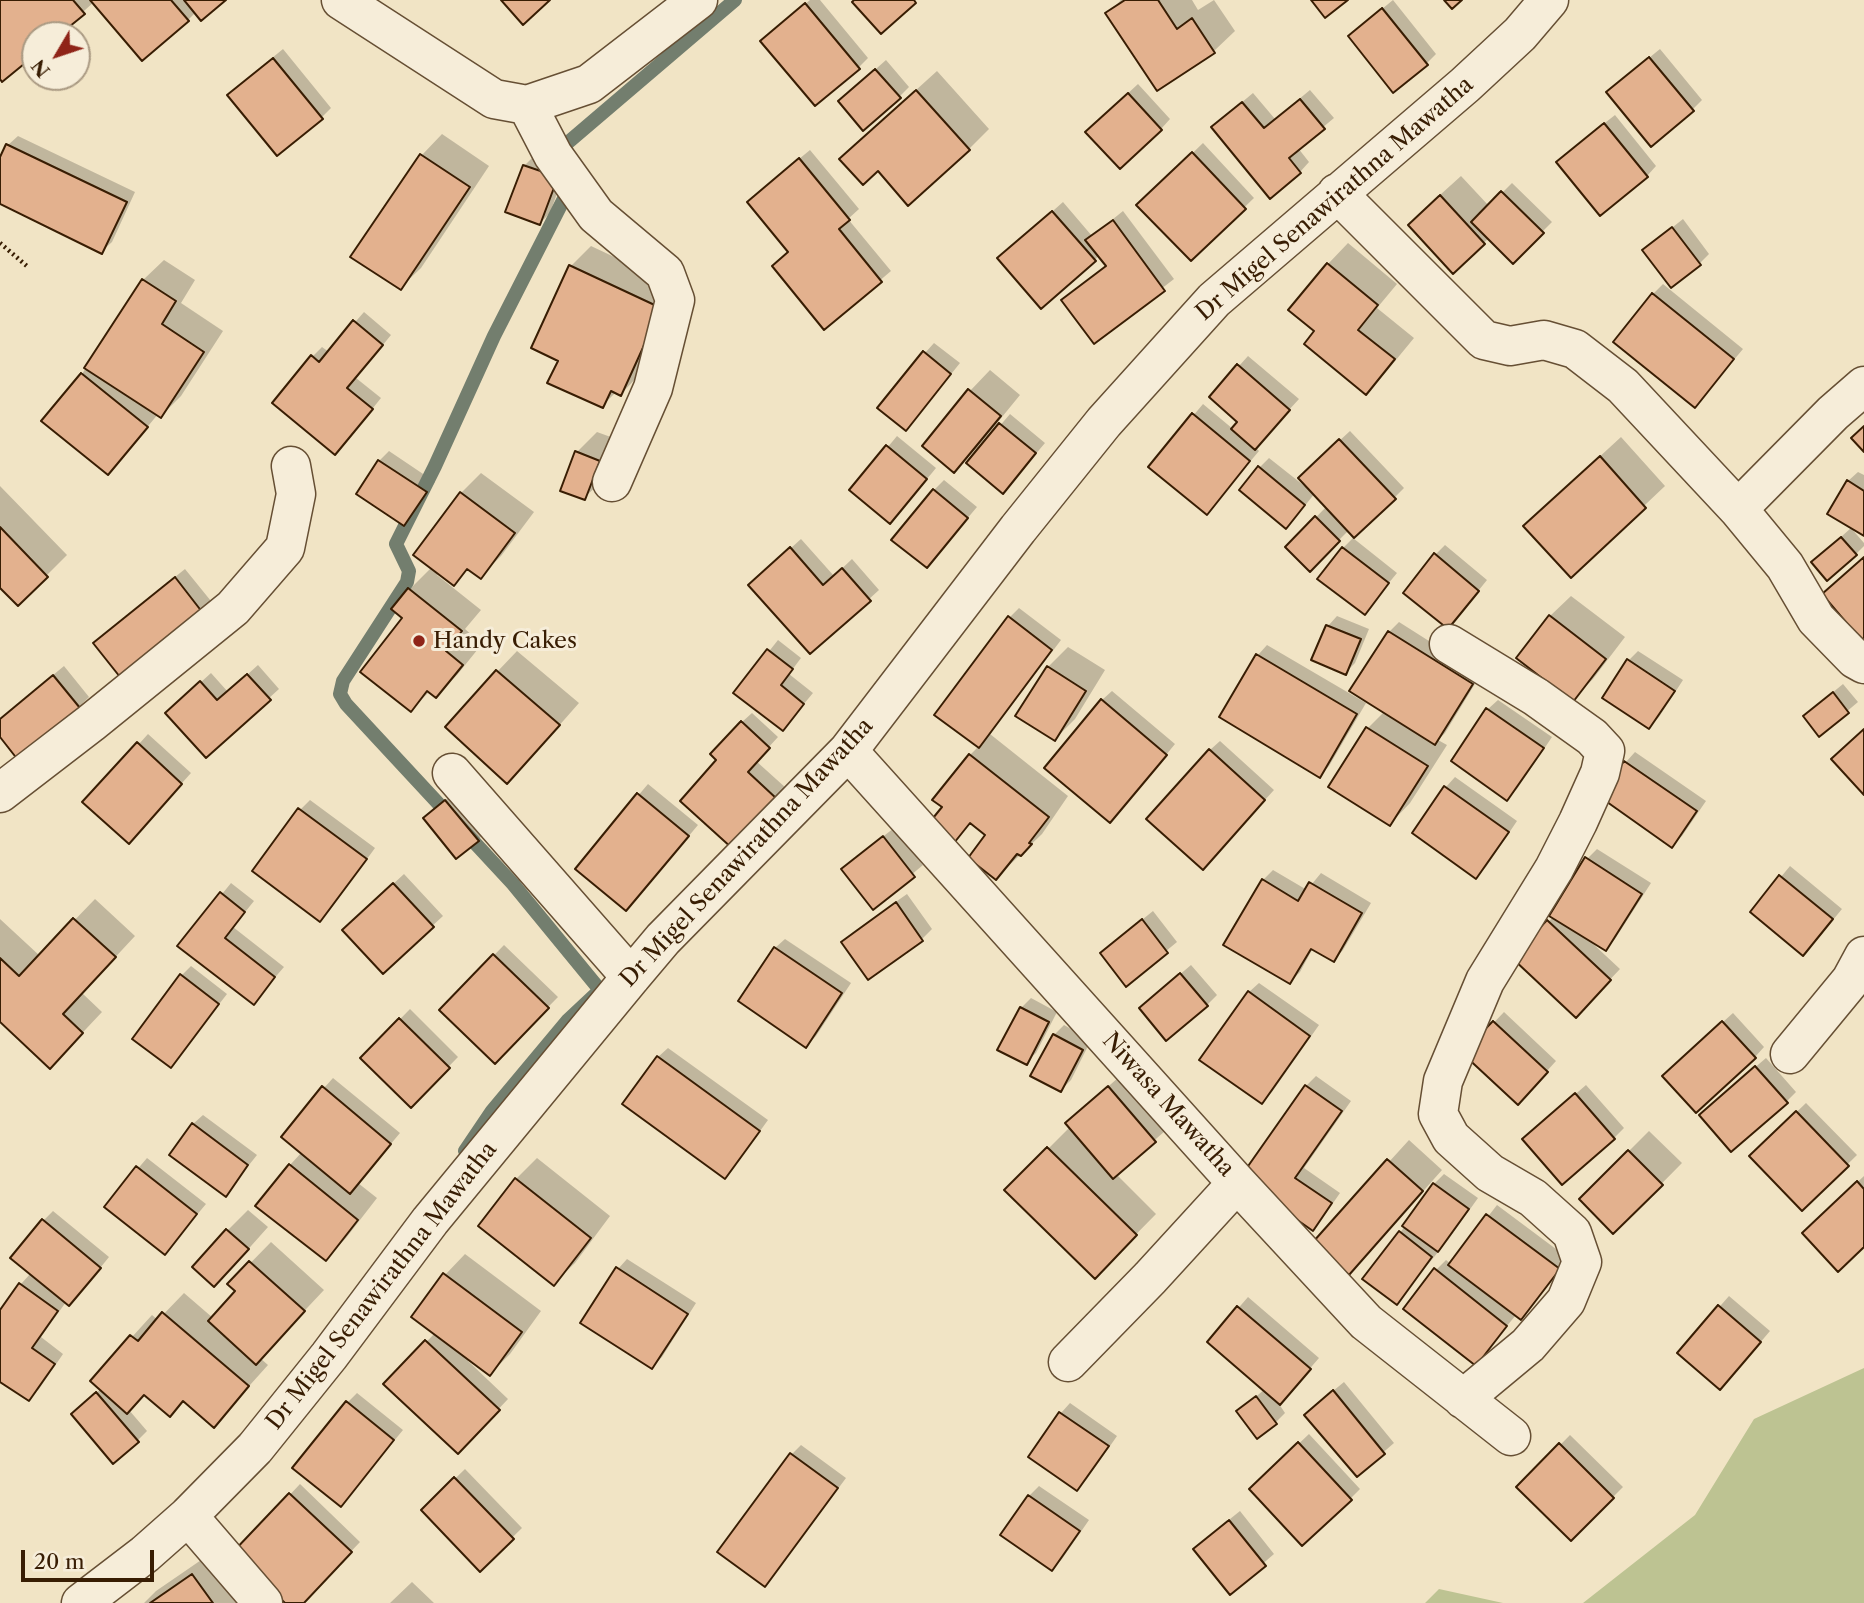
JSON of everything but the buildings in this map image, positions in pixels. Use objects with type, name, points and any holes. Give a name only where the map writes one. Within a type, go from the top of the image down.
[{"type":"street","points":[[341,0],[494,99],[527,105],[589,84],[698,0]]},
{"type":"street","name":"Dr Migel Senawirathna Mawatha","points":[[81,1603],[145,1554],[188,1516],[255,1448],[329,1356],[430,1221],[631,977],[663,939],[848,751],[1018,529],[1104,422],[1214,300],[1465,85],[1520,34],[1549,0]]},
{"type":"street","points":[[527,105],[553,155],[596,215],[665,273],[675,300],[653,388],[612,482]]},
{"type":"street","points":[[1337,193],[1484,340],[1510,346],[1544,340],[1575,349],[1623,386],[1738,509],[1785,566],[1816,619],[1855,659],[1864,664]]},
{"type":"street","points":[[1738,509],[1833,413],[1864,386]]},
{"type":"street","points":[[0,793],[233,608],[285,548],[296,495],[291,466]]},
{"type":"street","points":[[1449,644],[1536,697],[1592,737],[1605,751],[1600,773],[1578,822],[1554,869],[1485,981],[1443,1082],[1438,1114],[1451,1138],[1490,1173],[1533,1198],[1572,1233],[1582,1262],[1566,1301],[1535,1336],[1463,1399]]},
{"type":"street","name":"Niwasa Mawatha","points":[[848,751],[1237,1183],[1366,1322],[1511,1436]]},
{"type":"street","points":[[452,773],[631,977]]},
{"type":"street","points":[[1790,1054],[1851,980],[1864,956]]},
{"type":"street","points":[[1068,1362],[1237,1183]]},
{"type":"street","points":[[188,1516],[263,1603]]},
{"type":"path","points":[[0,243],[28,267]]},
{"type":"green space","points":[[1864,1368],[1864,1603],[1583,1603],[1695,1515],[1754,1419]]},
{"type":"green space","points":[[1439,1589],[1503,1603],[1425,1603]]},
{"type":"waterway","points":[[566,160],[565,145],[735,0]]},
{"type":"waterway","points":[[465,1151],[492,1111],[568,1020],[600,990],[513,884],[346,704],[340,694],[343,681],[407,582],[409,571],[396,544],[494,336],[571,185]]},
{"type":"place","name":"Handy Cakes","points":[[419,641]]}]
